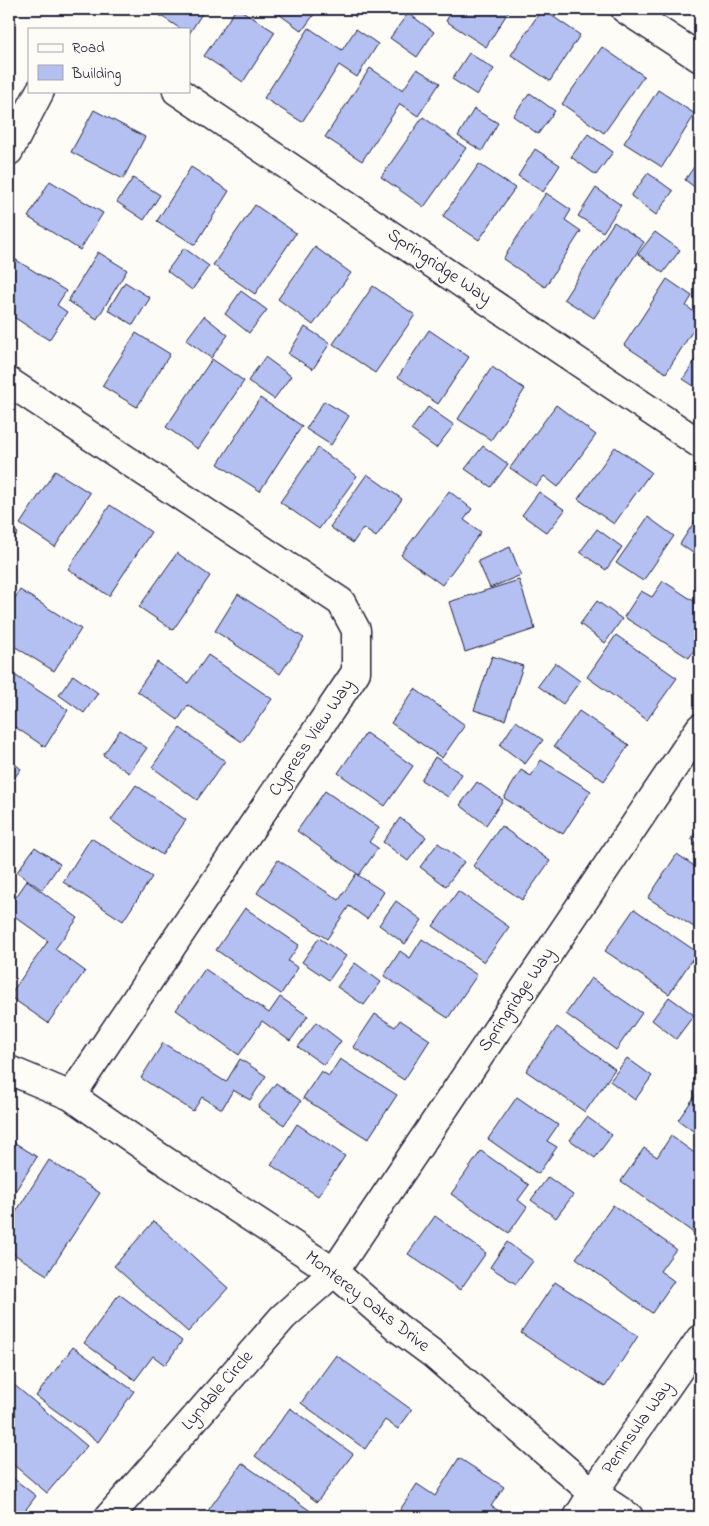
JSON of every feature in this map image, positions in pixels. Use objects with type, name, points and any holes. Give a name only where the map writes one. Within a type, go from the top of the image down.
[{"type":"street","points":[[625,9],[700,58]]},
{"type":"street","points":[[9,150],[39,92]]},
{"type":"street","name":"Springridge Way","points":[[178,92],[700,444]]},
{"type":"street","name":"Cypress View Way","points":[[9,382],[341,602],[356,630],[356,672],[71,1096]]},
{"type":"street","name":"Springridge Way","points":[[334,1272],[700,728]]},
{"type":"street","name":"Monterey Oaks Drive","points":[[9,1070],[71,1096],[159,1157],[334,1272],[398,1328],[433,1354],[593,1492],[629,1517]]},
{"type":"street","name":"Lyndale Circle","points":[[109,1517],[283,1317],[334,1272]]},
{"type":"street","name":"Peninsula Way","points":[[578,1517],[593,1492],[700,1338]]},
{"type":"building","points":[[150,9],[205,9],[190,32],[190,28],[179,28]]},
{"type":"building","points":[[236,9],[239,9],[275,32],[243,82],[204,56]]},
{"type":"building","points":[[278,9],[318,9],[302,31],[276,12]]},
{"type":"building","points":[[345,9],[361,9],[356,17]]},
{"type":"building","points":[[453,9],[510,9],[486,47],[446,21]]},
{"type":"building","points":[[542,9],[580,35],[550,81],[511,55]]},
{"type":"building","points":[[408,13],[434,32],[417,57],[390,38]]},
{"type":"building","points":[[309,28],[342,50],[356,29],[378,44],[357,77],[339,65],[302,122],[264,98]]},
{"type":"building","points":[[602,47],[644,76],[604,133],[562,104]]},
{"type":"building","points":[[469,53],[494,69],[477,95],[452,79]]},
{"type":"building","points":[[370,68],[403,90],[417,69],[440,83],[418,116],[400,104],[362,161],[325,137]]},
{"type":"building","points":[[658,90],[695,114],[662,167],[624,143]]},
{"type":"building","points":[[530,93],[555,111],[538,134],[513,116]]},
{"type":"building","points":[[474,109],[498,123],[482,151],[458,136]]},
{"type":"building","points":[[94,110],[145,137],[123,179],[71,152]]},
{"type":"building","points":[[423,117],[466,148],[424,207],[381,177]]},
{"type":"building","points":[[588,134],[613,152],[596,175],[571,157]]},
{"type":"building","points":[[535,149],[560,165],[543,192],[518,176]]},
{"type":"building","points":[[700,158],[700,191],[685,180]]},
{"type":"building","points":[[479,164],[515,188],[479,240],[443,216]]},
{"type":"building","points":[[191,167],[229,191],[195,245],[157,221]]},
{"type":"building","points":[[648,173],[673,191],[656,215],[631,196]]},
{"type":"building","points":[[133,178],[160,195],[144,220],[117,202]]},
{"type":"building","points":[[50,181],[103,213],[80,250],[28,217]]},
{"type":"building","points":[[596,188],[621,205],[603,232],[578,216]]},
{"type":"building","points":[[546,193],[571,210],[565,220],[581,231],[545,287],[503,259]]},
{"type":"building","points":[[255,205],[296,233],[255,294],[213,265]]},
{"type":"building","points":[[614,222],[644,242],[594,318],[564,299]]},
{"type":"building","points":[[700,229],[700,242],[694,238]]},
{"type":"building","points":[[655,232],[680,250],[663,273],[638,254]]},
{"type":"building","points":[[315,247],[351,273],[313,325],[278,299]]},
{"type":"building","points":[[184,248],[209,266],[192,290],[167,271]]},
{"type":"building","points":[[98,252],[127,270],[97,319],[68,301]]},
{"type":"building","points":[[13,258],[66,291],[57,305],[67,312],[49,340],[9,314],[9,264]]},
{"type":"building","points":[[667,279],[692,296],[686,306],[700,316],[700,319],[666,373],[624,345]]},
{"type":"building","points":[[125,282],[150,298],[133,325],[108,310]]},
{"type":"building","points":[[373,286],[415,315],[375,373],[333,344]]},
{"type":"building","points":[[241,291],[267,310],[249,333],[225,314]]},
{"type":"building","points":[[204,316],[228,335],[211,358],[186,340]]},
{"type":"building","points":[[305,327],[330,343],[313,369],[288,354]]},
{"type":"building","points":[[429,330],[469,357],[438,404],[398,377]]},
{"type":"building","points":[[136,333],[170,354],[137,407],[102,386]]},
{"type":"building","points":[[700,353],[700,390],[683,379]]},
{"type":"building","points":[[265,357],[291,376],[274,399],[248,381]]},
{"type":"building","points":[[212,359],[244,381],[198,449],[166,427]]},
{"type":"building","points":[[492,367],[525,389],[491,440],[458,419]]},
{"type":"building","points":[[260,398],[302,426],[260,491],[218,464]]},
{"type":"building","points":[[324,401],[349,416],[331,445],[306,429]]},
{"type":"building","points":[[556,405],[596,435],[558,487],[544,476],[536,486],[510,468]]},
{"type":"building","points":[[428,407],[454,425],[436,448],[411,430]]},
{"type":"building","points":[[483,446],[508,464],[491,487],[465,469]]},
{"type":"building","points":[[615,447],[651,472],[614,524],[578,499]]},
{"type":"building","points":[[318,448],[357,476],[319,529],[280,502]]},
{"type":"building","points":[[55,471],[90,493],[55,547],[20,524]]},
{"type":"building","points":[[367,474],[402,499],[376,537],[363,528],[353,543],[330,527]]},
{"type":"building","points":[[449,491],[472,509],[464,520],[481,532],[442,585],[401,555]]},
{"type":"building","points":[[539,492],[565,510],[547,533],[522,515]]},
{"type":"building","points":[[110,505],[151,532],[109,596],[68,569]]},
{"type":"building","points":[[700,513],[700,558],[680,544]]},
{"type":"building","points":[[648,517],[674,536],[643,581],[616,563]]},
{"type":"building","points":[[9,526],[18,533],[9,547]]},
{"type":"building","points":[[597,529],[622,547],[606,570],[580,552]]},
{"type":"building","points":[[510,547],[521,575],[490,588],[478,561]]},
{"type":"building","points":[[177,553],[210,576],[173,630],[139,607]]},
{"type":"building","points":[[519,580],[535,629],[465,652],[449,602]]},
{"type":"building","points":[[663,581],[700,605],[700,641],[689,658],[624,617],[641,591],[652,597]]},
{"type":"building","points":[[20,590],[81,629],[54,671],[9,643],[9,607]]},
{"type":"building","points":[[238,594],[304,638],[280,674],[215,631]]},
{"type":"building","points":[[597,601],[622,619],[605,643],[580,624]]},
{"type":"building","points":[[616,635],[677,678],[647,720],[587,677]]},
{"type":"building","points":[[208,655],[272,699],[242,742],[188,705],[178,720],[137,691],[157,662],[188,683]]},
{"type":"building","points":[[492,656],[523,666],[505,720],[474,710]]},
{"type":"building","points":[[555,663],[580,681],[563,704],[538,686]]},
{"type":"building","points":[[73,675],[98,693],[84,713],[59,695]]},
{"type":"building","points":[[16,676],[68,710],[45,747],[9,723],[9,687]]},
{"type":"building","points":[[415,689],[465,725],[442,758],[391,723]]},
{"type":"building","points":[[579,711],[629,745],[604,781],[554,746]]},
{"type":"building","points":[[516,721],[543,740],[525,764],[500,745]]},
{"type":"building","points":[[180,728],[225,761],[197,800],[152,767]]},
{"type":"building","points":[[120,730],[147,748],[129,773],[103,755]]},
{"type":"building","points":[[366,733],[413,766],[385,806],[338,773]]},
{"type":"building","points":[[435,757],[462,774],[448,797],[421,780]]},
{"type":"building","points":[[9,759],[21,769],[9,785]]},
{"type":"building","points":[[541,760],[591,791],[563,834],[504,798],[521,770],[531,776]]},
{"type":"building","points":[[477,782],[503,800],[486,825],[460,805]]},
{"type":"building","points":[[136,785],[186,820],[162,855],[111,820]]},
{"type":"building","points":[[325,791],[379,828],[369,842],[378,848],[359,875],[297,831]]},
{"type":"building","points":[[400,818],[426,837],[408,861],[383,842]]},
{"type":"building","points":[[700,825],[700,844],[691,839]]},
{"type":"building","points":[[501,826],[550,861],[522,900],[473,866]]},
{"type":"building","points":[[91,838],[152,877],[123,921],[63,882]]},
{"type":"building","points":[[438,843],[464,862],[446,886],[420,867]]},
{"type":"building","points":[[35,847],[60,864],[42,890],[17,872]]},
{"type":"building","points":[[677,854],[700,870],[700,924],[697,929],[648,898]]},
{"type":"building","points":[[278,860],[339,900],[356,874],[384,892],[367,919],[349,906],[327,939],[257,893]]},
{"type":"building","points":[[27,881],[78,918],[55,949],[85,971],[48,1023],[9,996],[48,941],[9,912],[9,907]]},
{"type":"building","points":[[458,891],[509,927],[484,962],[433,926]]},
{"type":"building","points":[[396,901],[422,920],[405,944],[379,925]]},
{"type":"building","points":[[245,908],[299,945],[288,961],[298,968],[281,994],[216,950]]},
{"type":"building","points":[[634,909],[697,952],[669,994],[605,951]]},
{"type":"building","points":[[319,938],[346,956],[329,980],[302,962]]},
{"type":"building","points":[[422,939],[477,975],[448,1018],[384,976],[400,951],[410,958]]},
{"type":"building","points":[[700,949],[700,968],[691,961]]},
{"type":"building","points":[[355,963],[381,982],[364,1005],[337,987]]},
{"type":"building","points":[[205,969],[269,1013],[280,997],[308,1016],[290,1041],[262,1021],[239,1055],[176,1010]]},
{"type":"building","points":[[591,978],[642,1013],[616,1050],[566,1014]]},
{"type":"building","points":[[669,997],[694,1015],[676,1039],[652,1020]]},
{"type":"building","points":[[375,1014],[395,1027],[400,1020],[430,1040],[404,1080],[353,1047]]},
{"type":"building","points":[[316,1022],[341,1041],[324,1065],[298,1047]]},
{"type":"building","points":[[557,1027],[615,1069],[585,1112],[526,1071]]},
{"type":"building","points":[[163,1043],[226,1082],[240,1059],[266,1076],[250,1100],[233,1090],[222,1109],[202,1097],[193,1111],[141,1078]]},
{"type":"building","points":[[627,1058],[652,1076],[635,1100],[610,1081]]},
{"type":"building","points":[[340,1059],[397,1095],[368,1139],[303,1098],[321,1071],[329,1076]]},
{"type":"building","points":[[276,1083],[301,1101],[284,1125],[258,1107]]},
{"type":"building","points":[[700,1089],[700,1136],[678,1120]]},
{"type":"building","points":[[517,1097],[558,1125],[547,1141],[557,1147],[538,1174],[488,1139]]},
{"type":"building","points":[[587,1117],[612,1135],[595,1158],[570,1140]]},
{"type":"building","points":[[297,1124],[345,1156],[318,1196],[271,1165]]},
{"type":"building","points":[[671,1136],[700,1157],[700,1233],[698,1236],[621,1181],[644,1148],[657,1157]]},
{"type":"building","points":[[9,1139],[37,1157],[9,1201]]},
{"type":"building","points":[[481,1151],[529,1185],[518,1200],[527,1207],[509,1233],[451,1194]]},
{"type":"building","points":[[49,1160],[100,1193],[47,1275],[9,1251],[9,1223]]},
{"type":"building","points":[[548,1177],[573,1195],[556,1218],[531,1200]]},
{"type":"building","points":[[613,1205],[676,1249],[660,1271],[674,1281],[652,1313],[576,1258]]},
{"type":"building","points":[[435,1216],[486,1253],[460,1290],[408,1254]]},
{"type":"building","points":[[154,1221],[228,1288],[188,1332],[114,1266]]},
{"type":"building","points":[[507,1242],[533,1261],[516,1284],[490,1267]]},
{"type":"building","points":[[555,1282],[638,1336],[605,1387],[521,1333]]},
{"type":"building","points":[[119,1294],[182,1341],[165,1365],[153,1356],[135,1380],[84,1343]]},
{"type":"building","points":[[73,1347],[134,1391],[98,1442],[36,1396]]},
{"type":"building","points":[[336,1355],[412,1410],[398,1429],[385,1420],[365,1449],[301,1403]]},
{"type":"building","points":[[12,1383],[87,1446],[47,1493],[9,1461],[9,1387]]},
{"type":"building","points":[[290,1408],[353,1454],[317,1502],[255,1456]]},
{"type":"building","points":[[700,1447],[700,1461],[694,1457]]},
{"type":"building","points":[[459,1458],[504,1487],[491,1506],[509,1517],[412,1517],[400,1510],[417,1484],[435,1496]]},
{"type":"building","points":[[242,1463],[319,1517],[214,1517],[207,1512]]},
{"type":"building","points":[[9,1475],[36,1496],[20,1517],[9,1517]]}]
